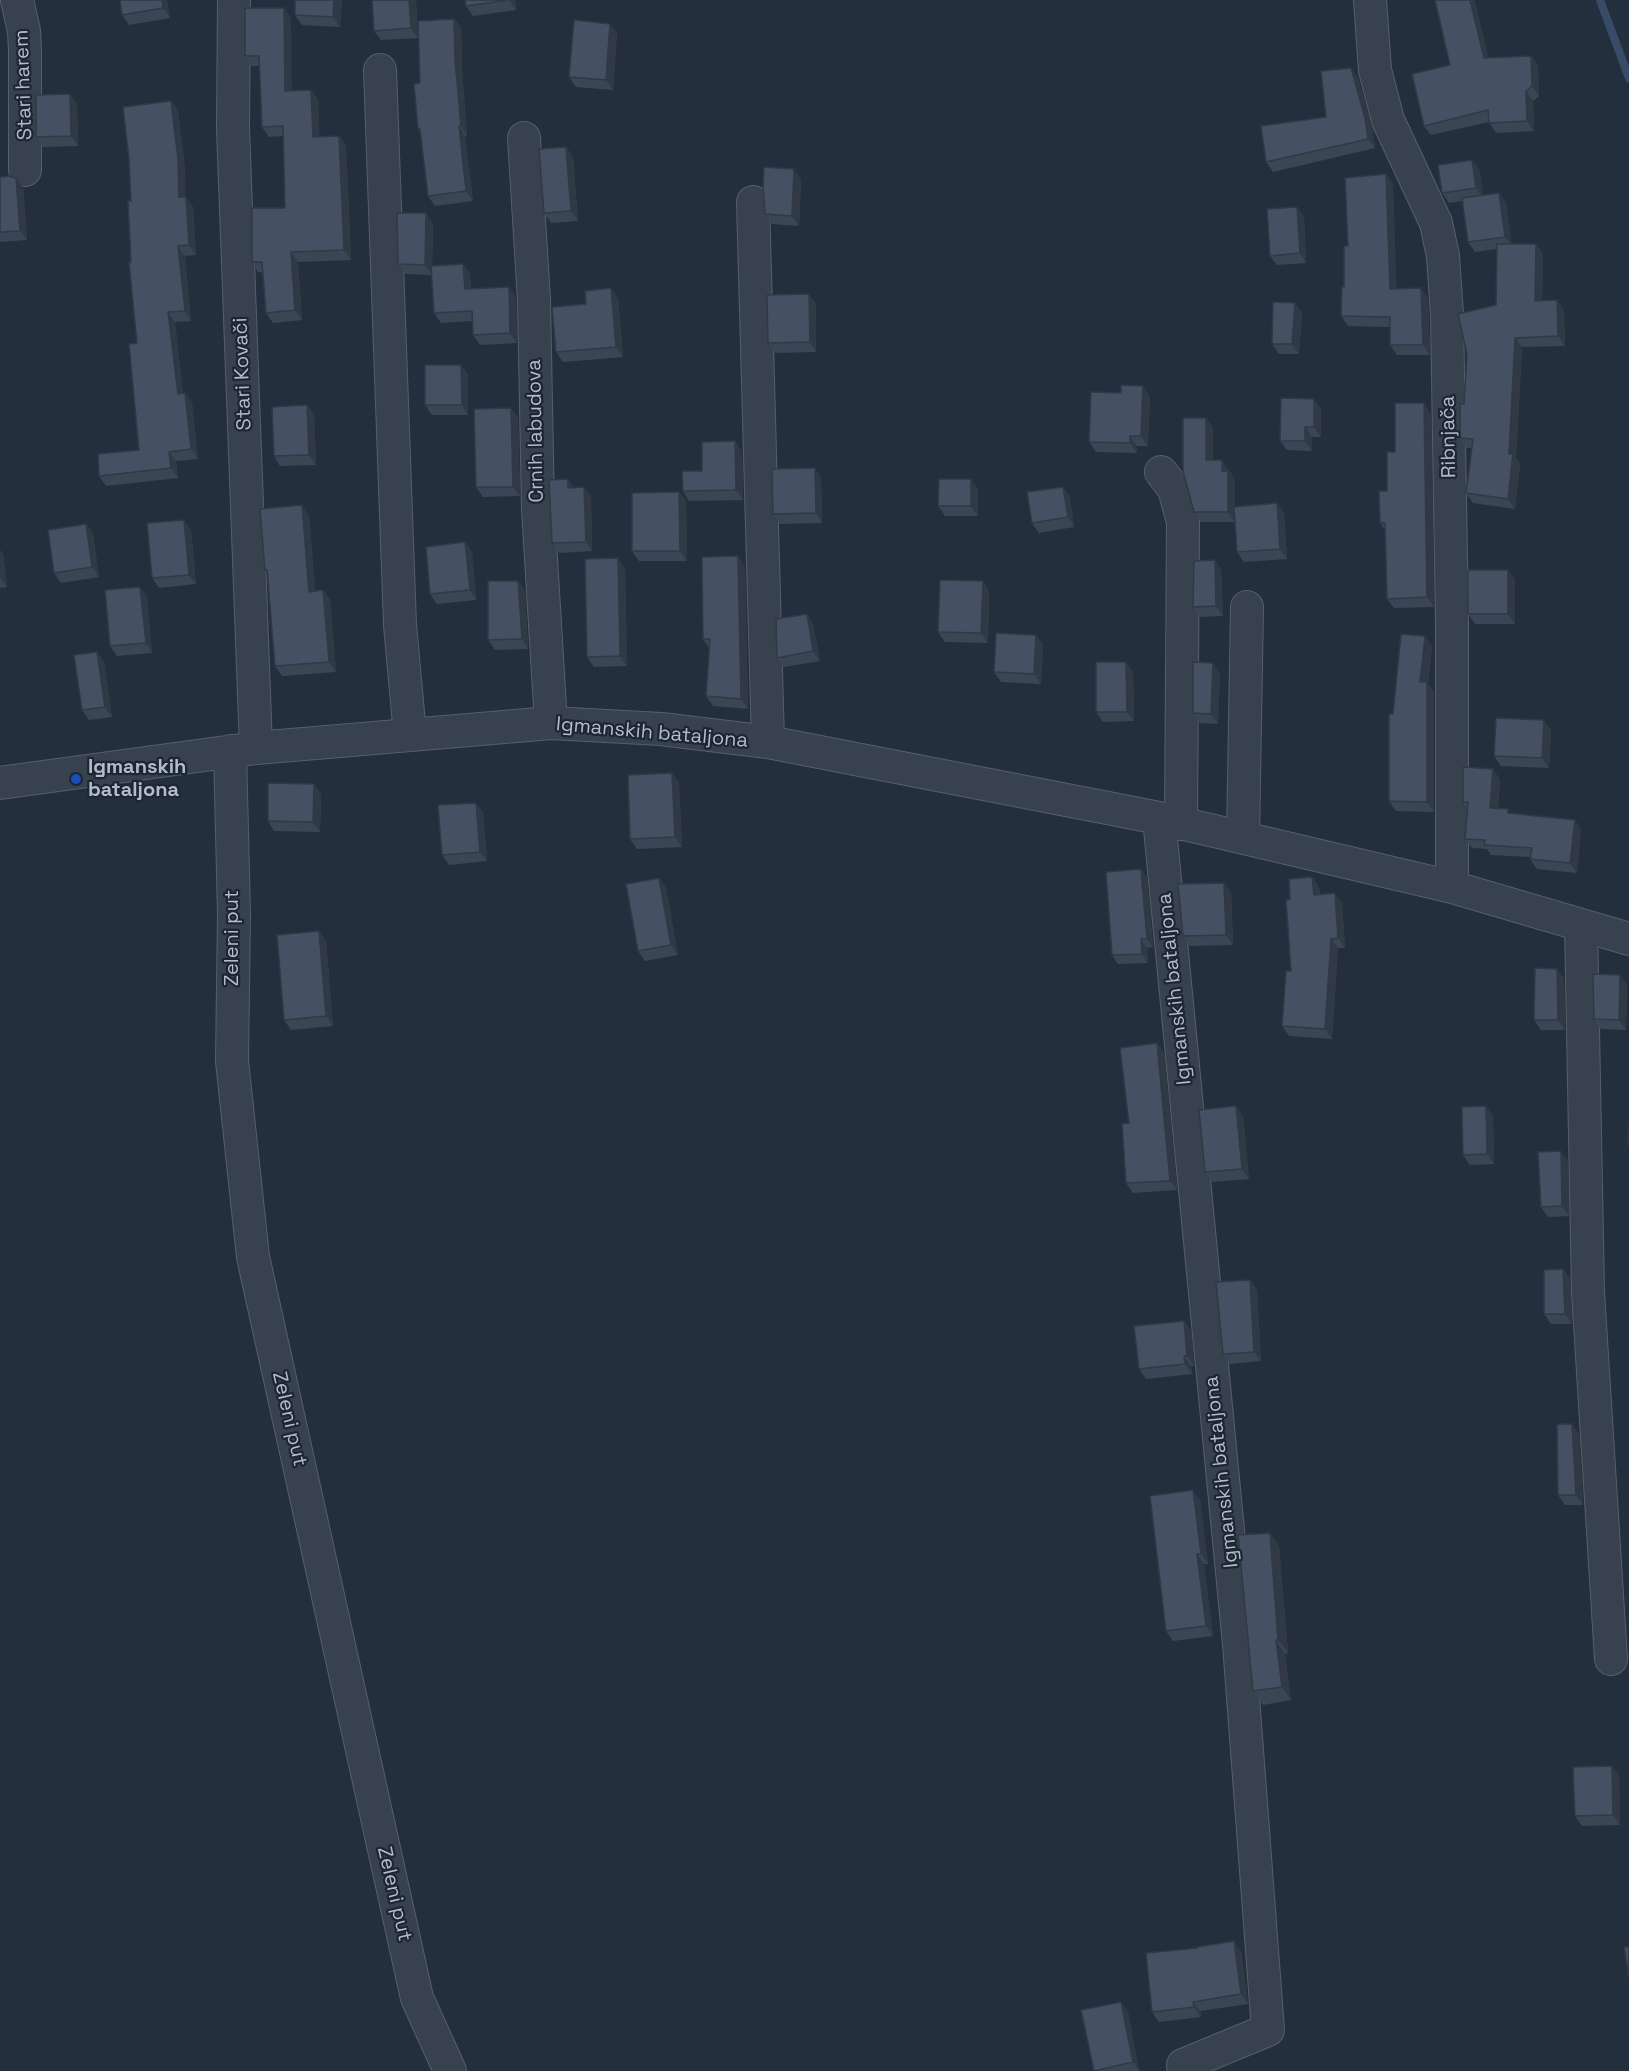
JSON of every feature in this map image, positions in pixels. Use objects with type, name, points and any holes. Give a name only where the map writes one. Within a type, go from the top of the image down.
[{"type":"street","name":"Stari harem","points":[[17,0],[24,41],[25,170]]},
{"type":"street","name":"Stari harem","points":[[41,0],[47,90]]},
{"type":"street","name":"Stari Kovači","points":[[234,0],[233,128],[243,749]]},
{"type":"street","name":"Ribnjača","points":[[1370,0],[1375,70],[1388,120],[1436,223],[1443,256],[1448,315],[1452,587],[1452,887]]},
{"type":"street","points":[[380,70],[400,625],[410,735]]},
{"type":"street","name":"Crnih labudova","points":[[524,138],[534,300],[538,509],[551,723]]},
{"type":"street","name":"Igmanskih bataljona","points":[[753,202],[768,742]]},
{"type":"street","points":[[1161,472],[1173,489],[1183,522],[1170,821]]},
{"type":"street","points":[[1243,838],[1247,607]]},
{"type":"street","name":"Igmanskih bataljona","points":[[0,783],[243,749],[551,723],[661,729],[768,742],[1170,821],[1452,887],[1629,939]]},
{"type":"street","name":"Zeleni put","points":[[243,749],[234,914],[232,1061],[253,1257],[417,1998],[450,2071]]},
{"type":"street","name":"Igmanskih bataljona","points":[[1170,821],[1239,1644],[1268,2030],[1183,2065],[1184,2071]]},
{"type":"street","points":[[1581,925],[1588,1292],[1611,1659]]},
{"type":"building","points":[[120,0],[162,0],[163,8],[122,15]]},
{"type":"building","points":[[295,0],[334,0],[333,17],[295,15]]},
{"type":"building","points":[[372,0],[409,0],[411,28],[374,31]]},
{"type":"building","points":[[465,0],[509,0],[466,6]]},
{"type":"building","points":[[1435,0],[1470,0],[1484,58],[1531,56],[1532,86],[1526,91],[1527,121],[1489,123],[1488,110],[1424,126],[1412,74],[1450,65]]},
{"type":"building","points":[[245,8],[284,8],[285,91],[311,90],[313,137],[339,136],[344,250],[291,252],[295,310],[266,313],[262,262],[252,262],[252,208],[285,208],[283,126],[262,127],[259,56],[245,56]]},
{"type":"building","points":[[454,19],[461,126],[459,126],[466,191],[428,196],[414,84],[420,83],[418,21]]},
{"type":"building","points":[[574,20],[610,24],[606,80],[569,77]]},
{"type":"building","points":[[1351,68],[1365,118],[1368,139],[1266,162],[1261,126],[1326,117],[1321,71]]},
{"type":"building","points":[[70,94],[71,136],[36,137],[36,95]]},
{"type":"building","points":[[171,101],[178,159],[179,197],[186,197],[189,245],[178,246],[185,311],[168,312],[178,394],[185,393],[191,449],[169,452],[171,468],[99,476],[98,454],[139,450],[129,344],[137,343],[129,262],[131,262],[128,201],[131,201],[123,107]]},
{"type":"building","points":[[566,147],[571,211],[544,213],[539,149]]},
{"type":"building","points":[[1472,160],[1476,188],[1442,193],[1438,165]]},
{"type":"building","points":[[764,167],[794,169],[792,216],[765,214]]},
{"type":"building","points":[[1386,174],[1390,289],[1421,288],[1423,345],[1390,345],[1390,317],[1341,316],[1344,246],[1348,246],[1345,178]]},
{"type":"building","points":[[0,177],[16,178],[20,231],[0,232]]},
{"type":"building","points":[[1499,193],[1505,237],[1468,242],[1462,198]]},
{"type":"building","points":[[1297,207],[1300,253],[1270,256],[1267,209]]},
{"type":"building","points":[[397,213],[426,213],[425,265],[398,264]]},
{"type":"building","points":[[1497,244],[1536,244],[1535,301],[1557,300],[1558,336],[1515,338],[1509,454],[1513,454],[1508,499],[1466,493],[1473,439],[1460,438],[1460,404],[1464,404],[1467,354],[1458,314],[1496,305]]},
{"type":"building","points":[[463,264],[465,289],[509,287],[510,333],[473,335],[472,311],[434,313],[431,266]]},
{"type":"building","points":[[611,288],[616,347],[556,352],[552,307],[586,304],[585,291]]},
{"type":"building","points":[[809,294],[810,342],[768,343],[767,295]]},
{"type":"building","points":[[1273,302],[1295,303],[1292,344],[1272,344]]},
{"type":"building","points":[[425,365],[461,365],[462,405],[425,405]]},
{"type":"building","points":[[1121,385],[1143,386],[1141,436],[1130,436],[1130,443],[1089,442],[1091,392],[1121,393]]},
{"type":"building","points":[[1281,398],[1314,399],[1314,427],[1305,427],[1305,441],[1280,441]]},
{"type":"building","points":[[1395,403],[1424,403],[1427,597],[1387,599],[1385,523],[1380,523],[1379,491],[1387,491],[1387,452],[1395,452]]},
{"type":"building","points":[[307,405],[309,455],[274,456],[272,407]]},
{"type":"building","points":[[511,408],[513,487],[476,487],[474,409]]},
{"type":"building","points":[[1183,418],[1206,418],[1206,460],[1222,460],[1222,471],[1228,471],[1228,512],[1194,512],[1183,471]]},
{"type":"building","points":[[735,441],[736,490],[683,491],[682,471],[702,471],[702,442]]},
{"type":"building","points":[[815,468],[816,513],[773,514],[772,469]]},
{"type":"building","points":[[568,479],[568,488],[584,487],[586,542],[552,543],[549,480]]},
{"type":"building","points":[[939,479],[971,479],[971,506],[938,506]]},
{"type":"building","points":[[1063,487],[1068,517],[1032,523],[1027,492]]},
{"type":"building","points":[[679,492],[680,551],[632,551],[632,493]]},
{"type":"building","points":[[1277,503],[1280,549],[1237,552],[1234,507]]},
{"type":"building","points":[[302,505],[309,592],[323,590],[329,662],[275,666],[260,509]]},
{"type":"building","points":[[184,520],[189,575],[152,578],[147,523]]},
{"type":"building","points":[[86,524],[92,567],[54,573],[48,530]]},
{"type":"building","points":[[465,542],[470,590],[430,594],[426,547]]},
{"type":"building","points":[[738,556],[741,699],[706,696],[710,639],[703,639],[702,557]]},
{"type":"building","points":[[618,558],[620,656],[587,657],[585,559]]},
{"type":"building","points":[[1215,560],[1216,606],[1193,607],[1194,561]]},
{"type":"building","points":[[1468,570],[1508,570],[1508,614],[1468,614]]},
{"type":"building","points":[[940,580],[983,581],[981,633],[938,632]]},
{"type":"building","points":[[488,581],[518,581],[522,639],[488,640]]},
{"type":"building","points":[[140,587],[146,643],[110,646],[105,590]]},
{"type":"building","points":[[807,614],[813,651],[777,658],[776,619]]},
{"type":"building","points":[[996,633],[1036,635],[1034,674],[994,672]]},
{"type":"building","points":[[1401,634],[1425,636],[1420,682],[1427,682],[1427,802],[1389,801],[1389,714],[1393,714]]},
{"type":"building","points":[[97,652],[105,707],[82,710],[74,655]]},
{"type":"building","points":[[1096,662],[1126,662],[1127,712],[1096,712]]},
{"type":"building","points":[[1193,662],[1213,663],[1211,714],[1193,713]]},
{"type":"building","points":[[1496,718],[1544,720],[1542,758],[1494,756]]},
{"type":"building","points":[[1463,767],[1493,769],[1490,808],[1508,809],[1508,813],[1575,820],[1570,863],[1530,859],[1532,848],[1484,845],[1485,840],[1465,839],[1468,802],[1463,802]]},
{"type":"building","points":[[672,773],[675,837],[630,839],[628,775]]},
{"type":"building","points":[[268,783],[314,784],[313,822],[268,821]]},
{"type":"building","points":[[476,803],[480,852],[442,855],[438,805]]},
{"type":"building","points":[[1141,869],[1147,939],[1141,939],[1142,954],[1112,955],[1106,872]]},
{"type":"building","points":[[1312,877],[1314,895],[1335,893],[1338,938],[1331,939],[1325,1029],[1282,1026],[1286,971],[1291,971],[1286,900],[1290,899],[1289,879]]},
{"type":"building","points":[[659,878],[671,945],[638,951],[626,884]]},
{"type":"building","points":[[1224,883],[1226,935],[1183,936],[1178,884]]},
{"type":"building","points":[[319,931],[326,1016],[284,1020],[277,935]]},
{"type":"building","points":[[1535,968],[1557,969],[1558,1020],[1534,1020]]},
{"type":"building","points":[[1593,974],[1620,975],[1619,1020],[1594,1019]]},
{"type":"building","points":[[1157,1043],[1170,1181],[1126,1183],[1122,1124],[1129,1123],[1120,1048]]},
{"type":"building","points":[[1236,1106],[1242,1169],[1205,1172],[1199,1110]]},
{"type":"building","points":[[1486,1106],[1487,1154],[1463,1155],[1462,1107]]},
{"type":"building","points":[[1561,1151],[1562,1206],[1541,1207],[1538,1152]]},
{"type":"building","points":[[1563,1269],[1565,1314],[1544,1314],[1544,1270]]},
{"type":"building","points":[[1250,1280],[1254,1352],[1223,1354],[1216,1282]]},
{"type":"building","points":[[1184,1321],[1187,1356],[1184,1356],[1185,1364],[1139,1369],[1134,1326]]},
{"type":"building","points":[[1557,1424],[1572,1424],[1576,1495],[1558,1495]]},
{"type":"building","points":[[1193,1490],[1201,1554],[1197,1554],[1206,1626],[1166,1631],[1150,1496]]},
{"type":"building","points":[[1270,1533],[1278,1640],[1276,1640],[1282,1687],[1253,1691],[1238,1535]]},
{"type":"building","points":[[1612,1766],[1613,1815],[1575,1816],[1573,1767]]},
{"type":"building","points":[[1234,1941],[1241,1994],[1193,2002],[1194,2007],[1152,2012],[1146,1953],[1197,1948]]},
{"type":"building","points":[[1624,1947],[1629,1947],[1629,1978]]},
{"type":"building","points":[[1121,2002],[1133,2062],[1094,2071],[1081,2010]]},
{"type":"waterway","points":[[1600,0],[1629,78]]},
{"type":"place","name":"Igmanskih bataljona","points":[[76,779]]}]
